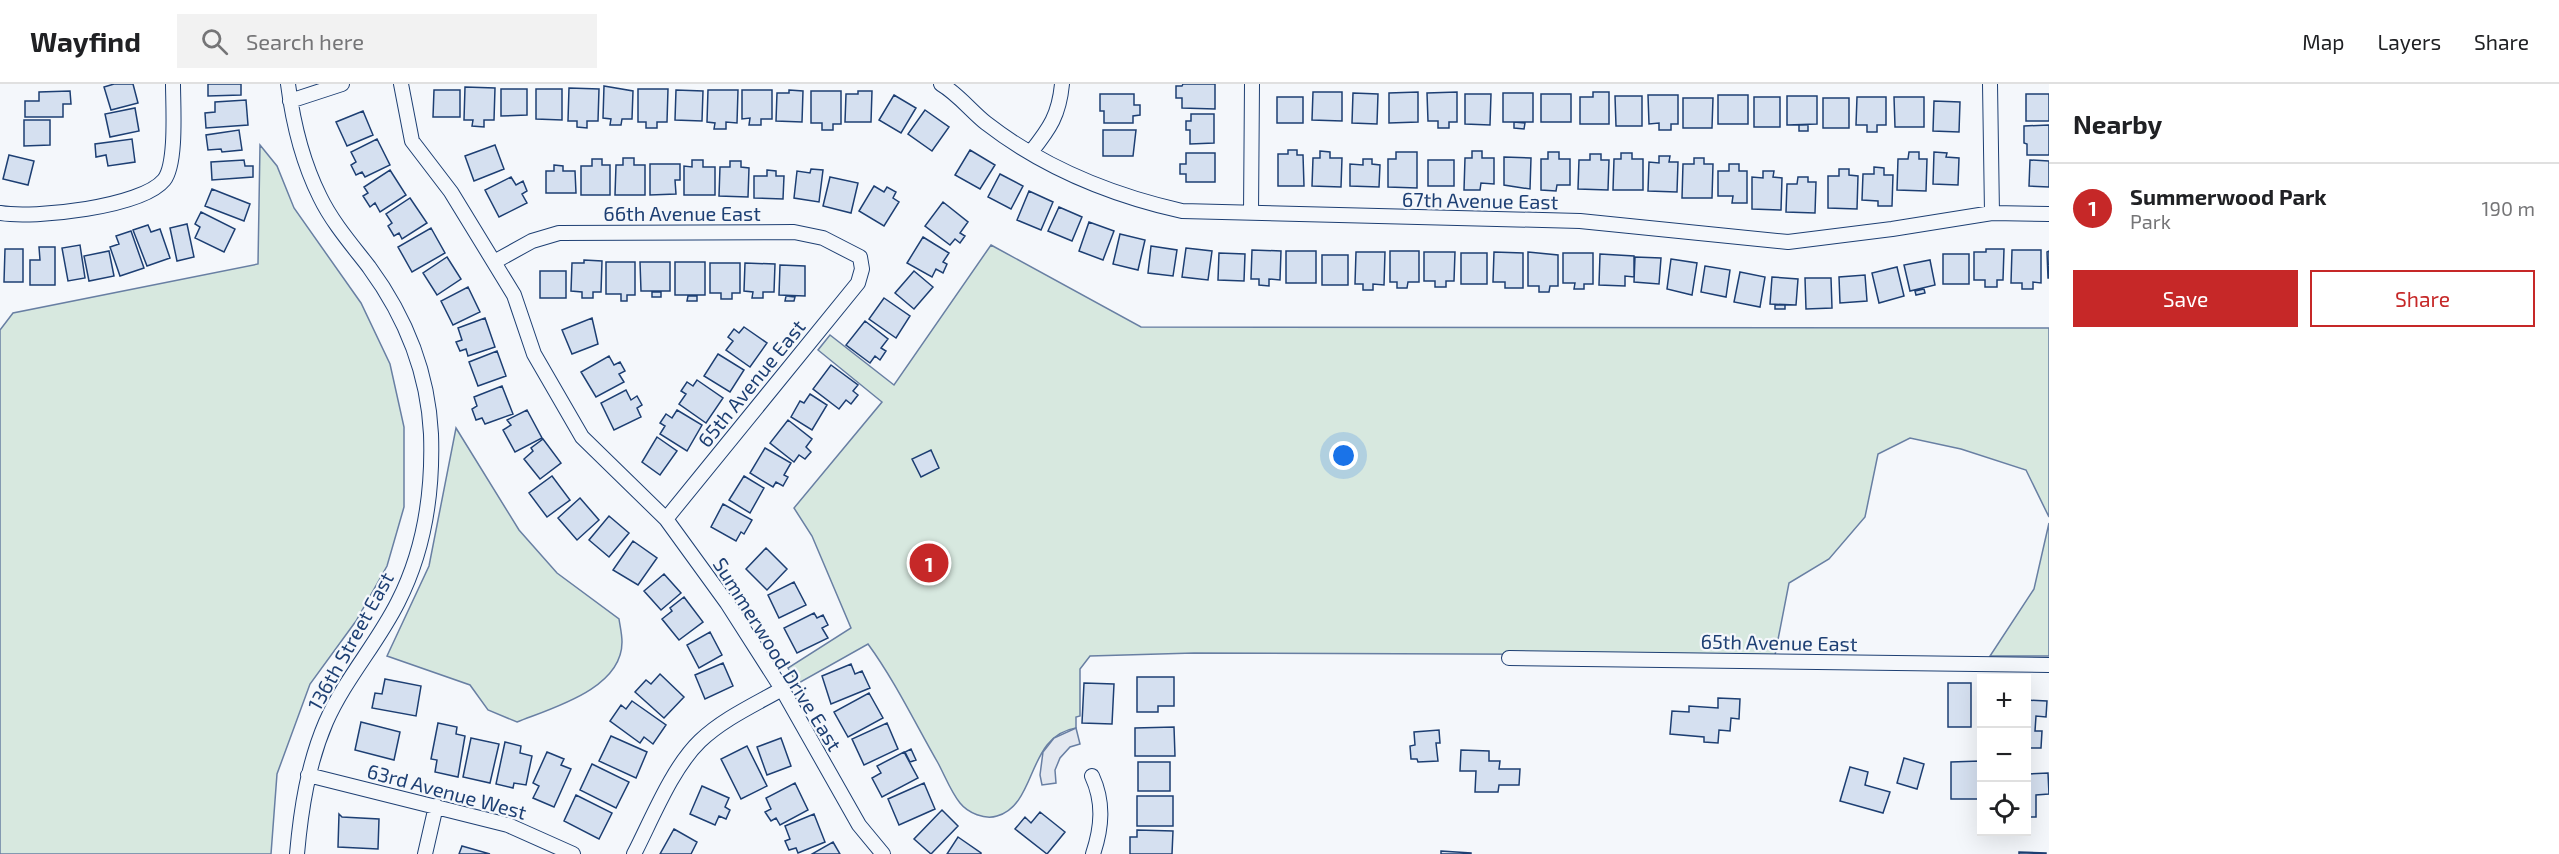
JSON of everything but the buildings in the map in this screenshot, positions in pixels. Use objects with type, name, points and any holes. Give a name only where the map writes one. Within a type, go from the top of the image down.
[{"type":"street","points":[[0,213],[40,215],[90,208],[150,191],[163,180],[170,160],[173,84]]},
{"type":"street","name":"136th Street East","points":[[288,84],[298,140],[320,198],[393,303],[409,336],[428,401],[431,435],[428,505],[420,542],[398,602],[346,684],[327,721],[308,775],[297,854]]},
{"type":"street","points":[[290,101],[342,84]]},
{"type":"street","name":"Summerwood Drive East","points":[[400,84],[412,141],[451,192],[514,295],[534,354],[582,437],[666,519],[727,603],[782,689],[859,825],[883,854]]},
{"type":"street","name":"67th Avenue East","points":[[941,84],[986,123],[1058,169],[1144,202],[1182,211],[1580,221],[1788,242],[1892,230],[1992,213],[2049,214]]},
{"type":"street","points":[[1031,152],[1052,126],[1060,102],[1062,84]]},
{"type":"street","points":[[1251,213],[1252,84]]},
{"type":"street","points":[[1990,84],[1992,213]]},
{"type":"street","name":"66th Avenue East","points":[[494,262],[532,241],[559,233],[794,232],[823,238],[860,257],[862,269]]},
{"type":"street","name":"65th Avenue East","points":[[666,519],[858,283],[862,269]]},
{"type":"street","name":"65th Avenue East","points":[[1509,658],[2049,665]]},
{"type":"street","points":[[634,854],[680,766],[698,742],[722,723],[782,689]]},
{"type":"street","name":"63rd Avenue West","points":[[308,775],[508,825],[573,854]]},
{"type":"street","points":[[1092,776],[1099,792],[1102,816],[1093,854]]},
{"type":"street","points":[[425,854],[436,806]]},
{"type":"shaded area","points":[[260,145],[277,166],[294,208],[361,303],[390,364],[404,427],[404,507],[387,566],[356,621],[310,684],[277,774],[271,854],[0,854],[0,330],[13,313],[258,264]]},
{"type":"shaded area","points":[[991,245],[1141,327],[2049,328],[2049,517],[2026,470],[1961,449],[1910,438],[1878,454],[1865,517],[1829,559],[1789,583],[1775,655],[1194,653],[1090,656],[1080,669],[1080,716],[1076,717],[1076,728],[1060,734],[1048,743],[1020,798],[1010,809],[992,817],[977,815],[963,807],[957,799],[896,687],[868,644],[797,684],[788,668],[851,628],[812,536],[794,508],[882,402],[818,350],[830,335],[894,385]]},
{"type":"shaded area","points":[[456,428],[519,530],[557,573],[619,619],[622,642],[619,658],[611,672],[583,694],[517,722],[488,710],[470,685],[387,656],[429,566]]},
{"type":"shaded area","points":[[2049,523],[2049,656],[1990,656],[2034,589]]},
{"type":"shaded area","points":[[1076,728],[1080,744],[1070,747],[1060,758],[1055,770],[1056,783],[1042,785],[1040,775],[1043,752],[1054,738]]},
{"type":"place","name":"Summerwood Park","points":[[929,563]]}]
